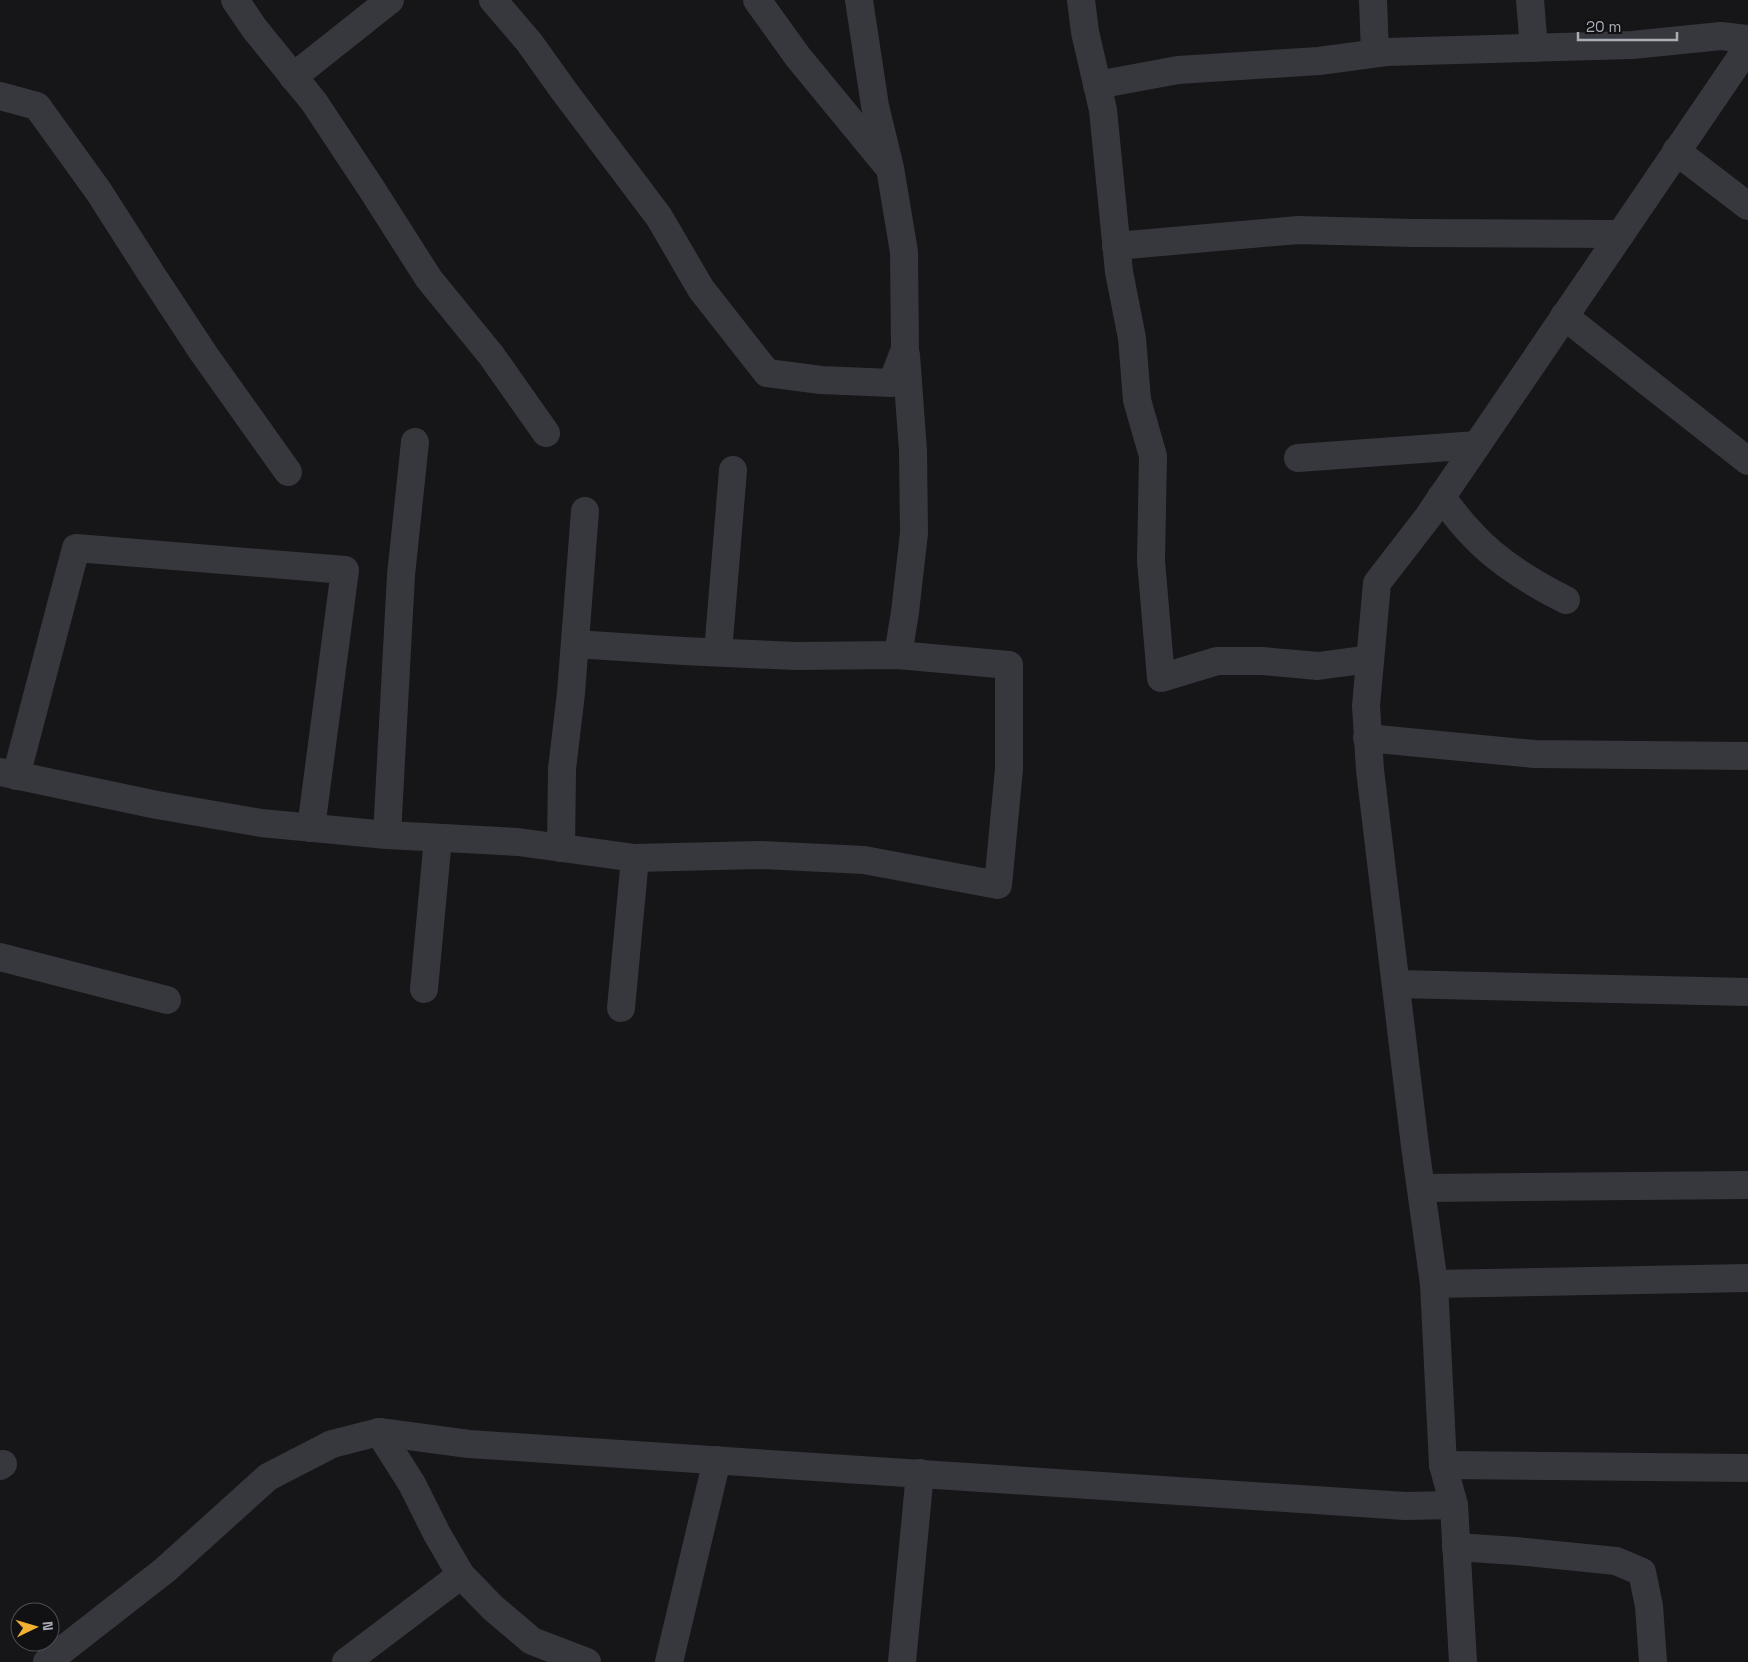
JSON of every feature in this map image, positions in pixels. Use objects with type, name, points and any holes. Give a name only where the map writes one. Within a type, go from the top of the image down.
[{"type":"street","points":[[235,0],[254,28],[314,102],[429,279],[491,354],[546,433]]},
{"type":"street","points":[[294,77],[390,0]]},
{"type":"street","points":[[493,0],[529,42],[659,217],[701,289],[767,373],[822,380],[892,383],[905,349]]},
{"type":"street","points":[[757,0],[804,64],[890,168]]},
{"type":"street","points":[[859,0],[875,106],[890,168],[904,252],[905,349],[913,451],[914,533],[898,655]]},
{"type":"street","points":[[1081,0],[1084,32],[1103,110],[1119,272],[1132,338],[1137,400],[1153,456],[1151,561],[1161,678],[1217,661],[1262,661],[1318,666],[1370,659]]},
{"type":"street","points":[[1372,0],[1375,53]]},
{"type":"street","points":[[1530,0],[1534,48]]},
{"type":"street","points":[[1097,85],[1178,70],[1319,60],[1375,53],[1632,45],[1720,36],[1748,39]]},
{"type":"street","points":[[1463,1662],[1454,1505],[1443,1465],[1434,1284],[1370,770],[1366,706],[1377,583],[1441,497],[1676,151],[1743,62]]},
{"type":"street","points":[[0,96],[37,106],[99,192],[204,354],[288,472]]},
{"type":"street","points":[[1676,151],[1748,206]]},
{"type":"street","points":[[1116,246],[1298,230],[1621,234]]},
{"type":"street","points":[[1564,316],[1748,461]]},
{"type":"street","points":[[387,835],[400,575],[415,442]]},
{"type":"street","points":[[1298,458],[1476,445]]},
{"type":"street","points":[[718,652],[733,470]]},
{"type":"street","points":[[1441,497],[1471,534],[1502,561],[1539,586],[1566,600]]},
{"type":"street","points":[[561,848],[562,769],[575,644],[585,511]]},
{"type":"street","points":[[311,828],[345,570],[76,548],[8,774],[157,805],[261,823],[311,828],[387,835],[518,842],[634,858],[760,855],[864,860],[998,886],[1009,768],[1008,665],[898,655],[795,656],[575,644]]},
{"type":"street","points":[[1368,738],[1534,754],[1748,756]]},
{"type":"street","points":[[424,989],[438,838]]},
{"type":"street","points":[[621,1008],[634,858]]},
{"type":"street","points":[[0,957],[167,1000]]},
{"type":"street","points":[[1396,984],[1748,992]]},
{"type":"street","points":[[1422,1188],[1748,1186]]},
{"type":"street","points":[[1434,1284],[1748,1278]]},
{"type":"street","points":[[47,1662],[165,1570],[268,1477],[332,1444],[379,1432],[470,1444],[1405,1506],[1454,1505]]},
{"type":"street","points":[[379,1432],[412,1484],[437,1534],[461,1575],[493,1608],[549,1656],[587,1662]]},
{"type":"street","points":[[669,1662],[717,1460]]},
{"type":"street","points":[[1443,1465],[1748,1468]]},
{"type":"street","points":[[902,1662],[920,1473]]},
{"type":"street","points":[[1456,1547],[1616,1561],[1642,1572],[1649,1606],[1653,1662]]},
{"type":"street","points":[[346,1662],[461,1575]]}]
